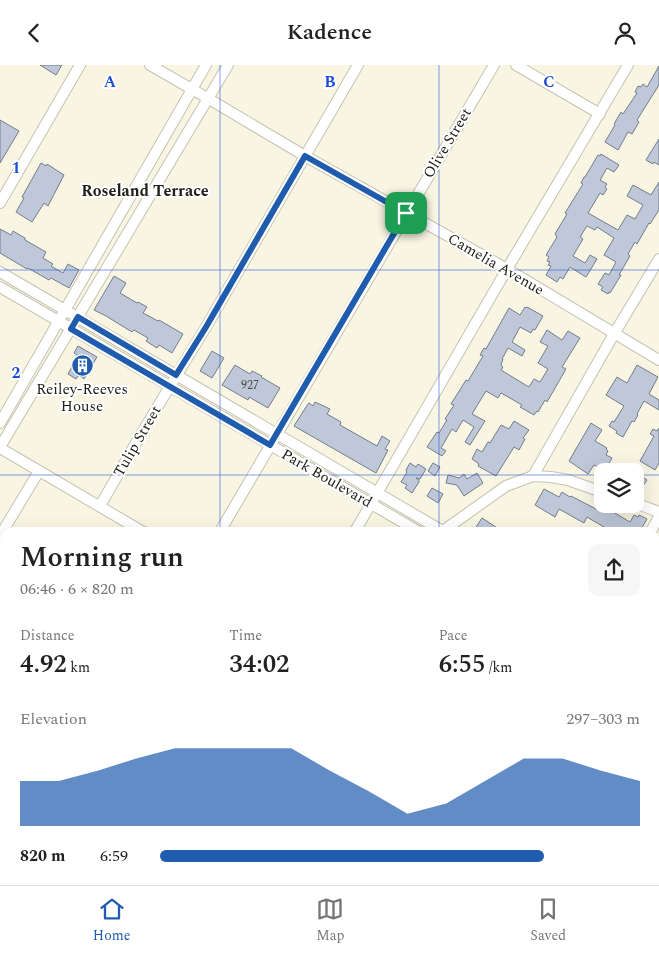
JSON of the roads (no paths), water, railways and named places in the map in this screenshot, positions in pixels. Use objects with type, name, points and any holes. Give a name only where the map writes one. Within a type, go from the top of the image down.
[{"type":"street","points":[[0,203],[80,65]]},
{"type":"street","name":"Camelia Avenue","points":[[150,65],[305,156],[507,269],[659,360]]},
{"type":"street","points":[[0,423],[206,65]]},
{"type":"street","points":[[134,527],[0,448],[228,65]]},
{"type":"street","name":"Tulip Street","points":[[100,506],[358,65]]},
{"type":"street","name":"Olive Street","points":[[222,527],[494,65]]},
{"type":"street","points":[[516,65],[600,114]]},
{"type":"street","points":[[357,527],[628,65]]},
{"type":"street","points":[[533,477],[659,259]]},
{"type":"street","points":[[0,272],[435,527]]},
{"type":"street","name":"Park Boulevard","points":[[0,287],[411,527]]},
{"type":"street","points":[[5,527],[39,471]]},
{"type":"street","points":[[450,527],[506,486],[533,477],[551,477],[594,489]]},
{"type":"street","points":[[644,506],[659,511]]},
{"type":"place","name":"Reiley-Reeves House","points":[[82,366]]},
{"type":"district","name":"Roseland Terrace","points":[[145,190]]}]
